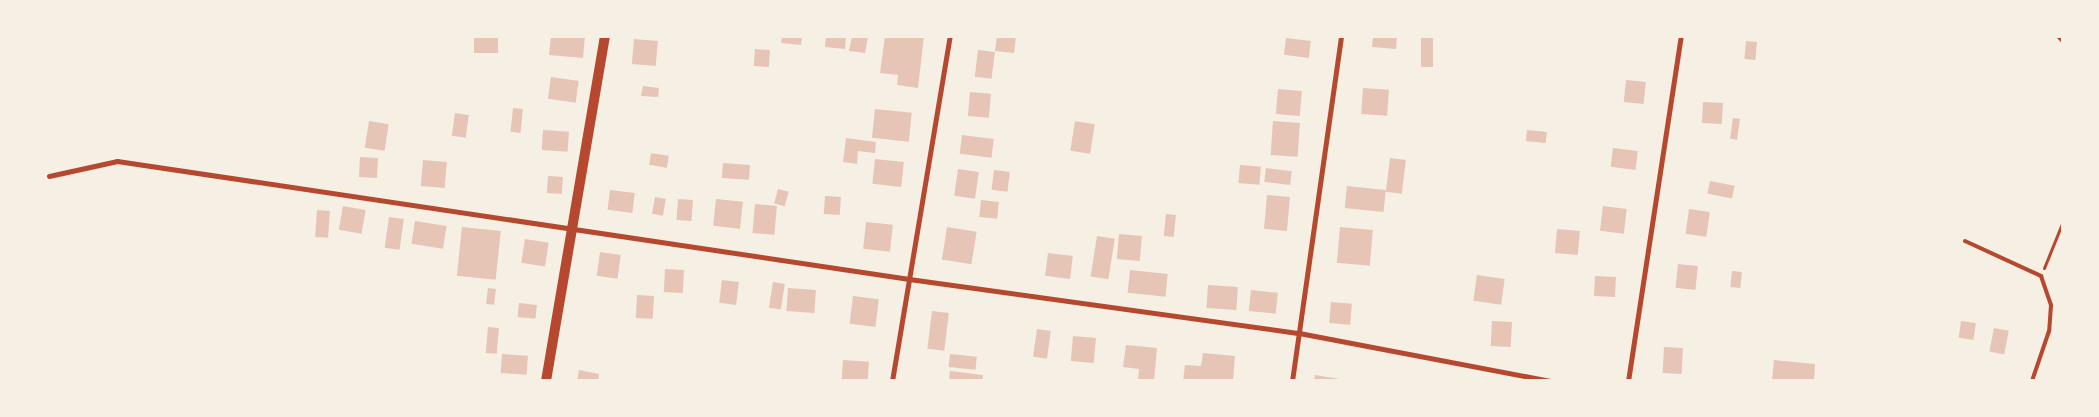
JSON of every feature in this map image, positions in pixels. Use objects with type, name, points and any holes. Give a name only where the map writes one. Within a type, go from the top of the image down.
[{"type":"main road","points":[[546,381],[605,36]]},
{"type":"street","points":[[892,381],[950,36]]},
{"type":"street","points":[[1292,381],[1341,36]]},
{"type":"street","points":[[1628,381],[1681,36]]},
{"type":"street","points":[[49,176],[117,162],[909,279],[1299,333],[1551,381]]},
{"type":"lane","points":[[1965,241],[2041,276],[2051,305],[2049,331],[2032,381]]},
{"type":"path","points":[[2057,36],[2063,42]]},
{"type":"path","points":[[2041,276],[2063,221]]},
{"type":"building","points":[[474,36],[498,36],[498,53],[474,53]]},
{"type":"building","points":[[551,36],[585,36],[583,58],[549,55]]},
{"type":"building","points":[[782,36],[802,36],[801,45],[781,43]]},
{"type":"building","points":[[826,36],[846,36],[845,49],[825,47]]},
{"type":"building","points":[[852,36],[868,36],[865,53],[849,51]]},
{"type":"building","points":[[885,36],[924,36],[918,88],[897,85],[898,75],[880,73]]},
{"type":"building","points":[[997,36],[1016,36],[1014,53],[995,51]]},
{"type":"building","points":[[1373,36],[1397,36],[1396,49],[1372,47]]},
{"type":"building","points":[[1421,36],[1433,36],[1433,67],[1421,67]]},
{"type":"building","points":[[1286,38],[1311,41],[1309,58],[1284,55]]},
{"type":"building","points":[[634,39],[658,41],[656,66],[632,64]]},
{"type":"building","points":[[1746,41],[1757,42],[1755,60],[1744,59]]},
{"type":"building","points":[[755,49],[770,50],[769,67],[754,66]]},
{"type":"building","points":[[978,50],[995,52],[992,79],[975,77]]},
{"type":"building","points":[[551,77],[579,81],[576,103],[548,99]]},
{"type":"building","points":[[1626,80],[1646,82],[1644,104],[1624,102]]},
{"type":"building","points":[[643,86],[659,88],[658,97],[641,96]]},
{"type":"building","points":[[1363,88],[1389,90],[1387,116],[1361,114]]},
{"type":"building","points":[[1278,89],[1302,91],[1300,116],[1276,114]]},
{"type":"building","points":[[970,92],[991,94],[989,118],[968,116]]},
{"type":"building","points":[[1703,102],[1723,103],[1722,124],[1702,123]]},
{"type":"building","points":[[513,108],[523,109],[520,133],[510,132]]},
{"type":"building","points":[[875,109],[912,113],[909,142],[872,138]]},
{"type":"building","points":[[455,113],[469,115],[466,138],[452,136]]},
{"type":"building","points":[[1733,118],[1740,119],[1737,140],[1730,139]]},
{"type":"building","points":[[369,121],[389,124],[385,151],[365,148]]},
{"type":"building","points":[[1075,121],[1095,124],[1090,154],[1070,151]]},
{"type":"building","points":[[1273,121],[1300,123],[1298,157],[1271,155]]},
{"type":"building","points":[[543,130],[569,132],[568,152],[542,150]]},
{"type":"building","points":[[1527,130],[1547,132],[1546,143],[1526,141]]},
{"type":"building","points":[[962,135],[994,139],[991,158],[960,154]]},
{"type":"building","points":[[846,138],[876,142],[875,153],[858,151],[857,164],[843,162]]},
{"type":"building","points":[[1613,148],[1638,151],[1635,170],[1611,167]]},
{"type":"building","points":[[651,153],[669,156],[667,168],[649,165]]},
{"type":"building","points":[[360,157],[378,158],[377,178],[359,177]]},
{"type":"building","points":[[1390,158],[1406,160],[1402,194],[1386,192]]},
{"type":"building","points":[[875,159],[904,162],[901,187],[872,184]]},
{"type":"building","points":[[423,160],[447,162],[445,188],[421,186]]},
{"type":"building","points":[[723,163],[750,165],[749,180],[722,178]]},
{"type":"building","points":[[1240,165],[1261,167],[1259,185],[1238,183]]},
{"type":"building","points":[[1266,168],[1292,171],[1290,185],[1264,182]]},
{"type":"building","points":[[958,169],[979,172],[975,199],[954,196]]},
{"type":"building","points":[[994,170],[1010,172],[1007,192],[992,190]]},
{"type":"building","points":[[548,176],[563,177],[562,194],[547,193]]},
{"type":"building","points":[[1710,181],[1735,186],[1732,199],[1708,194]]},
{"type":"building","points":[[1347,186],[1386,190],[1383,212],[1345,208]]},
{"type":"building","points":[[778,189],[789,192],[785,206],[774,203]]},
{"type":"building","points":[[610,190],[635,193],[632,213],[608,210]]},
{"type":"building","points":[[1267,195],[1290,197],[1287,231],[1264,229]]},
{"type":"building","points":[[825,196],[841,197],[840,215],[824,214]]},
{"type":"building","points":[[655,197],[666,199],[663,216],[652,214]]},
{"type":"building","points":[[678,199],[693,200],[691,221],[677,220]]},
{"type":"building","points":[[716,199],[743,202],[740,229],[713,226]]},
{"type":"building","points":[[981,200],[999,202],[997,219],[979,217]]},
{"type":"building","points":[[755,204],[777,206],[774,235],[752,233]]},
{"type":"building","points":[[343,206],[366,210],[361,234],[339,230]]},
{"type":"building","points":[[1603,206],[1627,209],[1624,234],[1600,231]]},
{"type":"building","points":[[1689,209],[1710,212],[1706,237],[1686,234]]},
{"type":"building","points":[[317,210],[330,211],[328,238],[315,237]]},
{"type":"building","points":[[1166,214],[1176,215],[1174,237],[1164,236]]},
{"type":"building","points":[[389,217],[404,219],[400,250],[385,248]]},
{"type":"building","points":[[415,221],[447,226],[443,249],[411,244]]},
{"type":"building","points":[[866,222],[893,225],[890,252],[863,249]]},
{"type":"building","points":[[462,227],[501,231],[496,280],[457,276]]},
{"type":"building","points":[[947,227],[977,232],[971,264],[942,260]]},
{"type":"building","points":[[1340,227],[1373,230],[1370,266],[1337,263]]},
{"type":"building","points":[[1557,229],[1580,231],[1578,255],[1555,253]]},
{"type":"building","points":[[1119,234],[1142,236],[1140,261],[1117,259]]},
{"type":"building","points":[[1097,236],[1115,239],[1108,279],[1091,276]]},
{"type":"building","points":[[525,239],[549,243],[545,266],[521,263]]},
{"type":"building","points":[[600,252],[621,255],[617,279],[597,276]]},
{"type":"building","points":[[1048,253],[1073,256],[1070,279],[1045,276]]},
{"type":"building","points":[[1678,264],[1698,266],[1695,290],[1675,288]]},
{"type":"building","points":[[665,269],[684,270],[683,293],[664,292]]},
{"type":"building","points":[[1130,270],[1168,274],[1165,297],[1128,293]]},
{"type":"building","points":[[1732,271],[1742,272],[1740,288],[1730,287]]},
{"type":"building","points":[[1477,275],[1505,279],[1501,305],[1473,301]]},
{"type":"building","points":[[1595,276],[1616,277],[1615,297],[1594,296]]},
{"type":"building","points":[[722,280],[739,282],[736,305],[719,303]]},
{"type":"building","points":[[773,282],[785,284],[781,310],[769,308]]},
{"type":"building","points":[[1208,285],[1238,287],[1236,310],[1206,308]]},
{"type":"building","points":[[488,288],[496,289],[494,305],[486,304]]},
{"type":"building","points":[[788,288],[816,290],[814,313],[786,311]]},
{"type":"building","points":[[1251,290],[1278,293],[1276,314],[1249,311]]},
{"type":"building","points":[[637,295],[654,296],[653,319],[636,318]]},
{"type":"building","points":[[853,296],[879,299],[875,327],[850,324]]},
{"type":"building","points":[[1331,302],[1352,304],[1350,325],[1329,323]]},
{"type":"building","points":[[519,303],[537,305],[535,319],[518,317]]},
{"type":"building","points":[[932,311],[949,313],[944,351],[927,349]]},
{"type":"building","points":[[1492,321],[1512,322],[1511,347],[1491,346]]},
{"type":"building","points":[[1961,321],[1976,323],[1973,340],[1959,338]]},
{"type":"building","points":[[488,327],[499,328],[497,354],[486,353]]},
{"type":"building","points":[[1994,328],[2009,331],[2004,354],[1989,352]]},
{"type":"building","points":[[1037,329],[1051,331],[1047,359],[1033,357]]},
{"type":"building","points":[[1073,336],[1096,338],[1094,363],[1071,361]]},
{"type":"building","points":[[1126,345],[1157,348],[1154,381],[1138,381],[1139,369],[1123,367]]},
{"type":"building","points":[[1664,347],[1683,348],[1682,374],[1663,373]]},
{"type":"building","points":[[1203,353],[1235,356],[1233,381],[1183,381],[1185,365],[1201,366]]},
{"type":"building","points":[[502,354],[528,356],[527,375],[501,373]]},
{"type":"building","points":[[950,354],[977,357],[975,370],[949,367]]},
{"type":"building","points":[[843,360],[869,362],[868,381],[842,381]]},
{"type":"building","points":[[1774,360],[1815,364],[1814,381],[1772,381]]},
{"type":"building","points":[[579,370],[599,374],[598,381],[577,381]]},
{"type":"building","points":[[950,371],[983,375],[982,381],[949,381]]},
{"type":"building","points":[[1315,375],[1346,380],[1346,381],[1314,381]]}]
